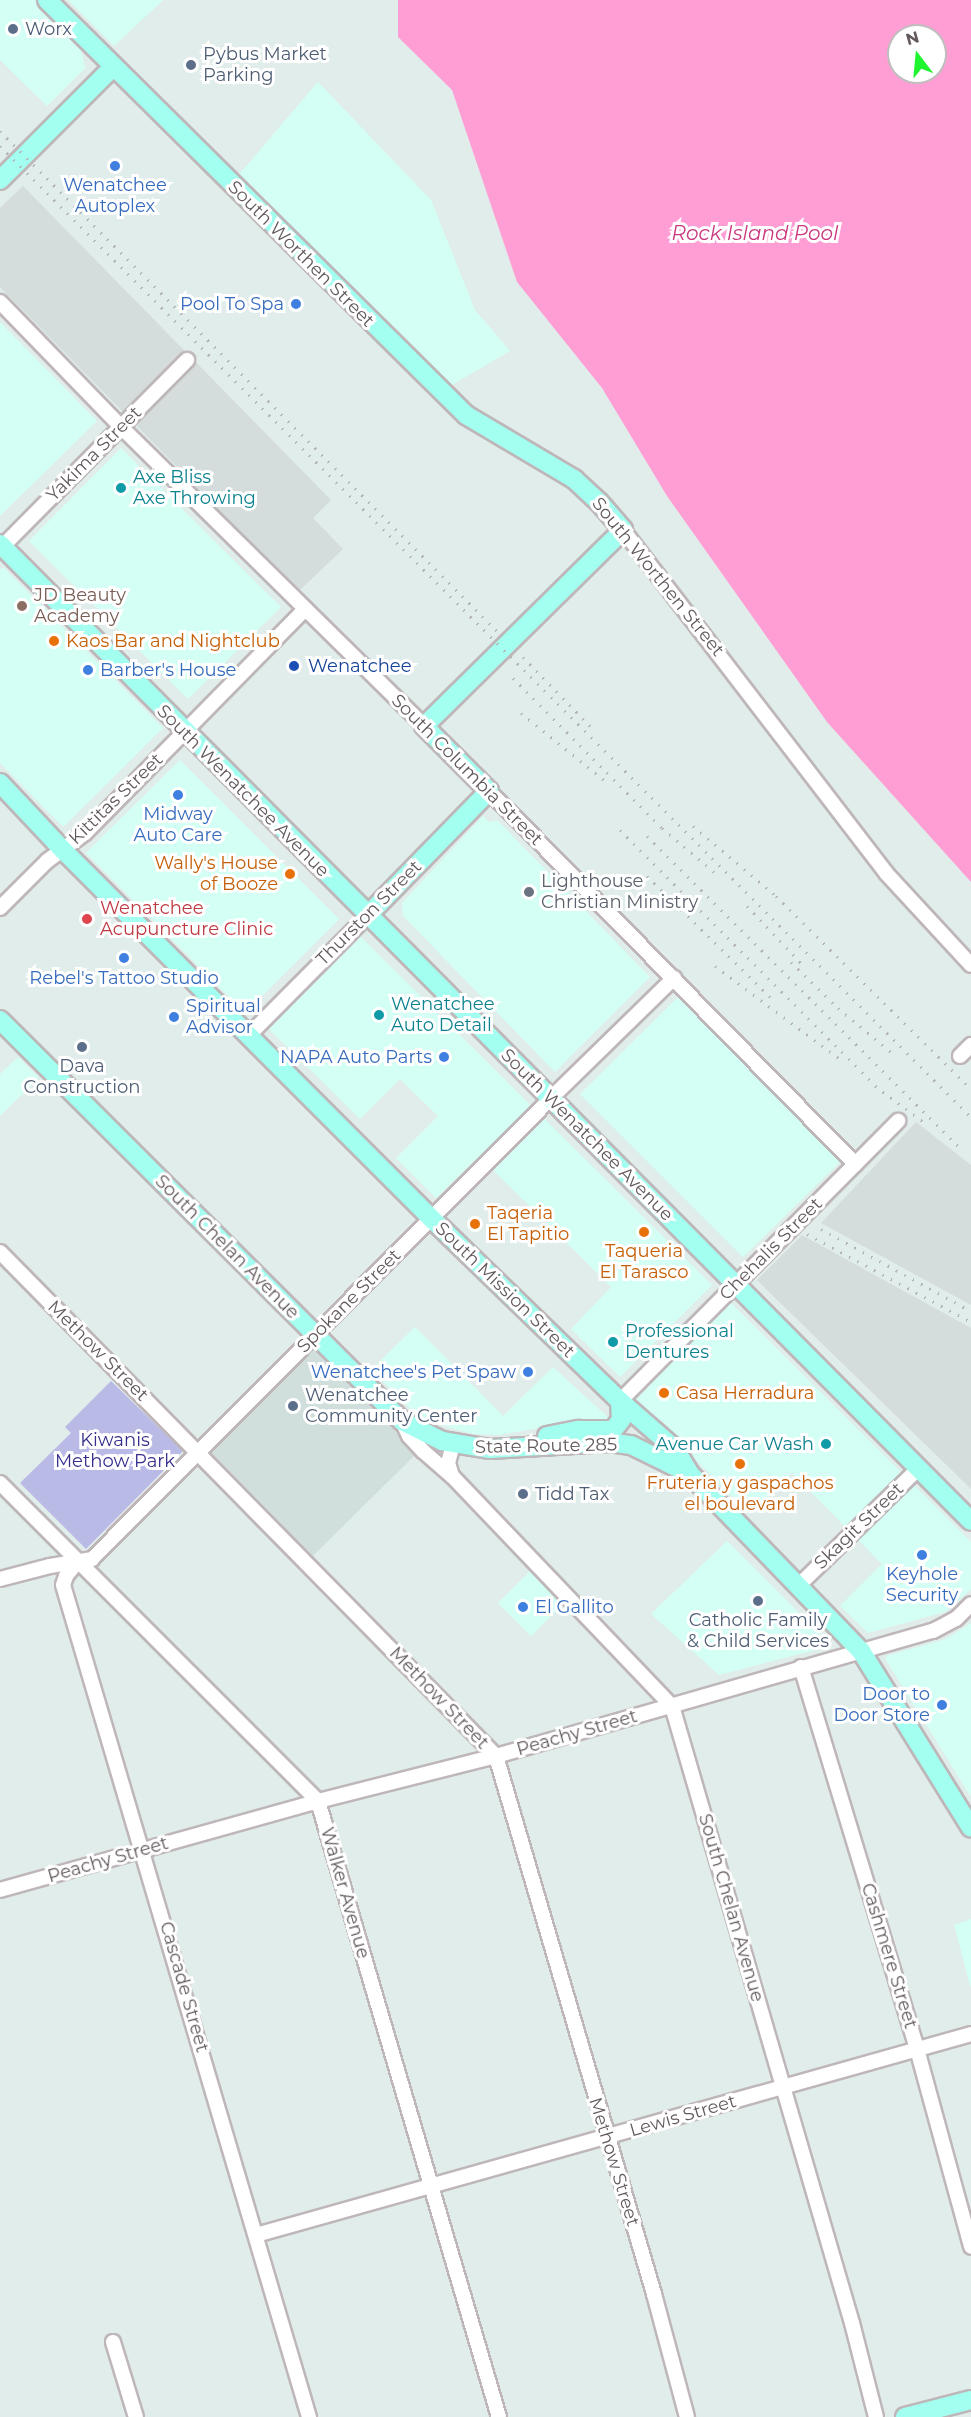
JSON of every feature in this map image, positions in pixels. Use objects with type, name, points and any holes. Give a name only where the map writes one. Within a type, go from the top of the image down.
[{"type":"main road","name":"South Worthen Street","points":[[47,0],[466,415],[584,486],[623,530]]},
{"type":"main road","points":[[0,180],[113,67]]},
{"type":"main road","points":[[424,726],[623,530]]},
{"type":"main road","name":"South Wenatchee Avenue","points":[[1,547],[971,1521]]},
{"type":"main road","name":"South Columbia Street","points":[[424,726],[489,791]]},
{"type":"main road","name":"South Mission Street","points":[[0,783],[432,1219],[620,1401],[675,1449],[690,1473],[861,1651],[971,1828]]},
{"type":"main road","name":"Thurston Street","points":[[368,915],[489,791]]},
{"type":"main road","name":"South Chelan Avenue","points":[[0,1020],[402,1421]]},
{"type":"main road","points":[[526,1447],[554,1434],[579,1430],[613,1431],[621,1420],[620,1401]]},
{"type":"main road","name":"State Route 285","points":[[402,1421],[453,1444],[490,1449],[609,1442],[631,1445],[690,1473]]},
{"type":"main road","points":[[905,2417],[971,2400]]},
{"type":"street","name":"South Columbia Street","points":[[0,302],[121,427],[424,726]]},
{"type":"street","name":"Yakima Street","points":[[1,547],[187,360]]},
{"type":"street","name":"South Worthen Street","points":[[623,530],[880,866],[971,965]]},
{"type":"street","name":"Kittitas Street","points":[[0,908],[63,849],[85,833],[305,609]]},
{"type":"street","name":"South Columbia Street","points":[[489,791],[855,1164]]},
{"type":"street","name":"Thurston Street","points":[[249,1035],[368,915]]},
{"type":"street","name":"Spokane Street","points":[[0,1579],[92,1559],[551,1098],[674,978]]},
{"type":"street","points":[[960,1056],[971,1045]]},
{"type":"street","name":"Chehalis Street","points":[[620,1401],[898,1121]]},
{"type":"street","name":"Methow Street","points":[[0,1252],[496,1756],[606,2137],[657,2304],[687,2417]]},
{"type":"street","name":"South Chelan Avenue","points":[[402,1421],[410,1436],[423,1451],[452,1476],[672,1706],[852,2323],[876,2417]]},
{"type":"street","points":[[452,1476],[448,1463],[453,1444]]},
{"type":"street","name":"Skagit Street","points":[[799,1585],[919,1468]]},
{"type":"street","name":"Walker Avenue","points":[[0,1483],[318,1801],[499,2417]]},
{"type":"street","name":"Cascade Street","points":[[78,1561],[66,1576],[63,1586],[144,1850],[309,2417]]},
{"type":"street","name":"Peachy Street","points":[[0,1890],[318,1801],[496,1756],[933,1631],[956,1620],[971,1604]]},
{"type":"street","name":"Cashmere Street","points":[[801,1667],[917,2049],[971,2247]]},
{"type":"street","name":"Lewis Street","points":[[256,2235],[971,2034]]},
{"type":"street","points":[[113,2342],[135,2417]]},
{"type":"shaded area","points":[[0,0],[35,0],[80,46],[85,68],[47,106],[0,60]]},
{"type":"shaded area","points":[[68,0],[163,0],[114,46]]},
{"type":"shaded area","points":[[318,82],[431,200],[475,310],[510,351],[450,386],[237,177]]},
{"type":"shaded area","points":[[23,186],[331,500],[313,518],[343,549],[299,591],[0,287],[0,208]]},
{"type":"shaded area","points":[[0,322],[97,421],[0,516]]},
{"type":"shaded area","points":[[121,448],[281,607],[188,699],[29,541]]},
{"type":"shaded area","points":[[3,567],[163,728],[63,827],[0,763],[0,570]]},
{"type":"shaded area","points":[[180,760],[339,919],[245,1013],[86,853]]},
{"type":"shaded area","points":[[483,816],[489,822],[497,820],[650,977],[555,1072],[403,916],[402,903]]},
{"type":"shaded area","points":[[361,937],[712,1285],[620,1377],[571,1329],[611,1287],[479,1156],[436,1198],[396,1158],[438,1116],[400,1079],[360,1119],[269,1029]]},
{"type":"shaded area","points":[[680,995],[843,1159],[743,1257],[580,1094]]},
{"type":"shaded area","points":[[18,1057],[39,1078],[0,1116],[0,1074]]},
{"type":"shaded area","points":[[916,1122],[971,1165],[971,1305],[821,1223]]},
{"type":"shaded area","points":[[802,1235],[971,1328],[971,1489],[757,1280]]},
{"type":"shaded area","points":[[730,1302],[971,1542],[971,1589],[945,1612],[868,1633],[840,1606],[882,1564],[792,1473],[749,1514],[636,1399]]},
{"type":"shaded area","points":[[415,1327],[503,1416],[553,1367],[612,1421],[561,1424],[499,1435],[472,1434],[435,1423],[413,1411],[371,1370]]},
{"type":"shaded area","points":[[312,1348],[417,1453],[313,1556],[209,1450]]},
{"type":"shaded area","points":[[727,1541],[827,1641],[823,1648],[719,1675],[651,1614]]},
{"type":"shaded area","points":[[533,1568],[566,1601],[531,1636],[498,1603]]},
{"type":"shaded area","points":[[971,1623],[971,1797],[886,1660],[886,1656],[946,1639]]},
{"type":"shaded area","points":[[971,1919],[971,1989],[954,1925]]},
{"type":"green space","name":"Kiwanis Methow Park","points":[[111,1381],[183,1451],[86,1549],[20,1483],[71,1433],[65,1427]]},
{"type":"water","name":"Rock Island Pool","points":[[398,0],[971,0],[971,882],[827,722],[667,496],[602,388],[517,282],[452,90],[398,37]]},
{"type":"railway","points":[[0,131],[502,636]]},
{"type":"railway","points":[[0,146],[971,1117]]},
{"type":"railway","points":[[523,657],[594,730]]},
{"type":"railway","points":[[513,678],[662,828],[714,872]]},
{"type":"railway","points":[[521,713],[609,784]]},
{"type":"railway","points":[[693,826],[776,896],[971,1089]]},
{"type":"railway","points":[[620,830],[880,1090]]},
{"type":"railway","points":[[647,836],[963,1151]]},
{"type":"railway","points":[[647,876],[774,1001]]},
{"type":"railway","points":[[747,906],[803,965]]},
{"type":"railway","points":[[791,962],[838,1008],[891,1052]]},
{"type":"railway","points":[[715,966],[841,1060]]},
{"type":"railway","points":[[875,1086],[925,1123]]},
{"type":"railway","points":[[821,1229],[971,1311]]},
{"type":"railway","points":[[807,1234],[971,1322]]},
{"type":"place","name":"Worx","points":[[13,29]]},
{"type":"place","name":"Pybus Market Parking","points":[[191,65]]},
{"type":"place","name":"Wenatchee Autoplex","points":[[115,166]]},
{"type":"place","name":"Pool To Spa","points":[[296,304]]},
{"type":"place","name":"Axe Bliss Axe Throwing","points":[[121,488]]},
{"type":"place","name":"JD Beauty Academy","points":[[22,606]]},
{"type":"place","name":"Kaos Bar and Nightclub","points":[[54,641]]},
{"type":"place","name":"Wenatchee","points":[[294,666]]},
{"type":"place","name":"Barber's House","points":[[88,670]]},
{"type":"place","name":"Midway Auto Care","points":[[178,795]]},
{"type":"place","name":"Wally's House of Booze","points":[[290,874]]},
{"type":"place","name":"Lighthouse Christian Ministry","points":[[529,892]]},
{"type":"place","name":"Wenatchee Acupuncture Clinic","points":[[87,919]]},
{"type":"place","name":"Rebel's Tattoo Studio","points":[[124,958]]},
{"type":"place","name":"Wenatchee Auto Detail","points":[[379,1015]]},
{"type":"place","name":"Spiritual Advisor","points":[[174,1017]]},
{"type":"place","name":"Dava Construction","points":[[82,1047]]},
{"type":"place","name":"NAPA Auto Parts","points":[[444,1057]]},
{"type":"place","name":"Taqeria El Tapitio","points":[[475,1224]]},
{"type":"place","name":"Taqueria El Tarasco","points":[[644,1232]]},
{"type":"place","name":"Professional Dentures","points":[[613,1342]]},
{"type":"place","name":"Wenatchee's Pet Spaw","points":[[528,1372]]},
{"type":"place","name":"Casa Herradura","points":[[664,1393]]},
{"type":"place","name":"Wenatchee Community Center","points":[[293,1406]]},
{"type":"place","name":"Avenue Car Wash","points":[[826,1444]]},
{"type":"place","name":"Fruteria y gaspachos el boulevard","points":[[740,1464]]},
{"type":"place","name":"Tidd Tax","points":[[523,1494]]},
{"type":"place","name":"Keyhole Security","points":[[922,1555]]},
{"type":"place","name":"Catholic Family & Child Services","points":[[758,1601]]},
{"type":"place","name":"El Gallito","points":[[523,1607]]},
{"type":"place","name":"Door to Door Store","points":[[942,1705]]}]
